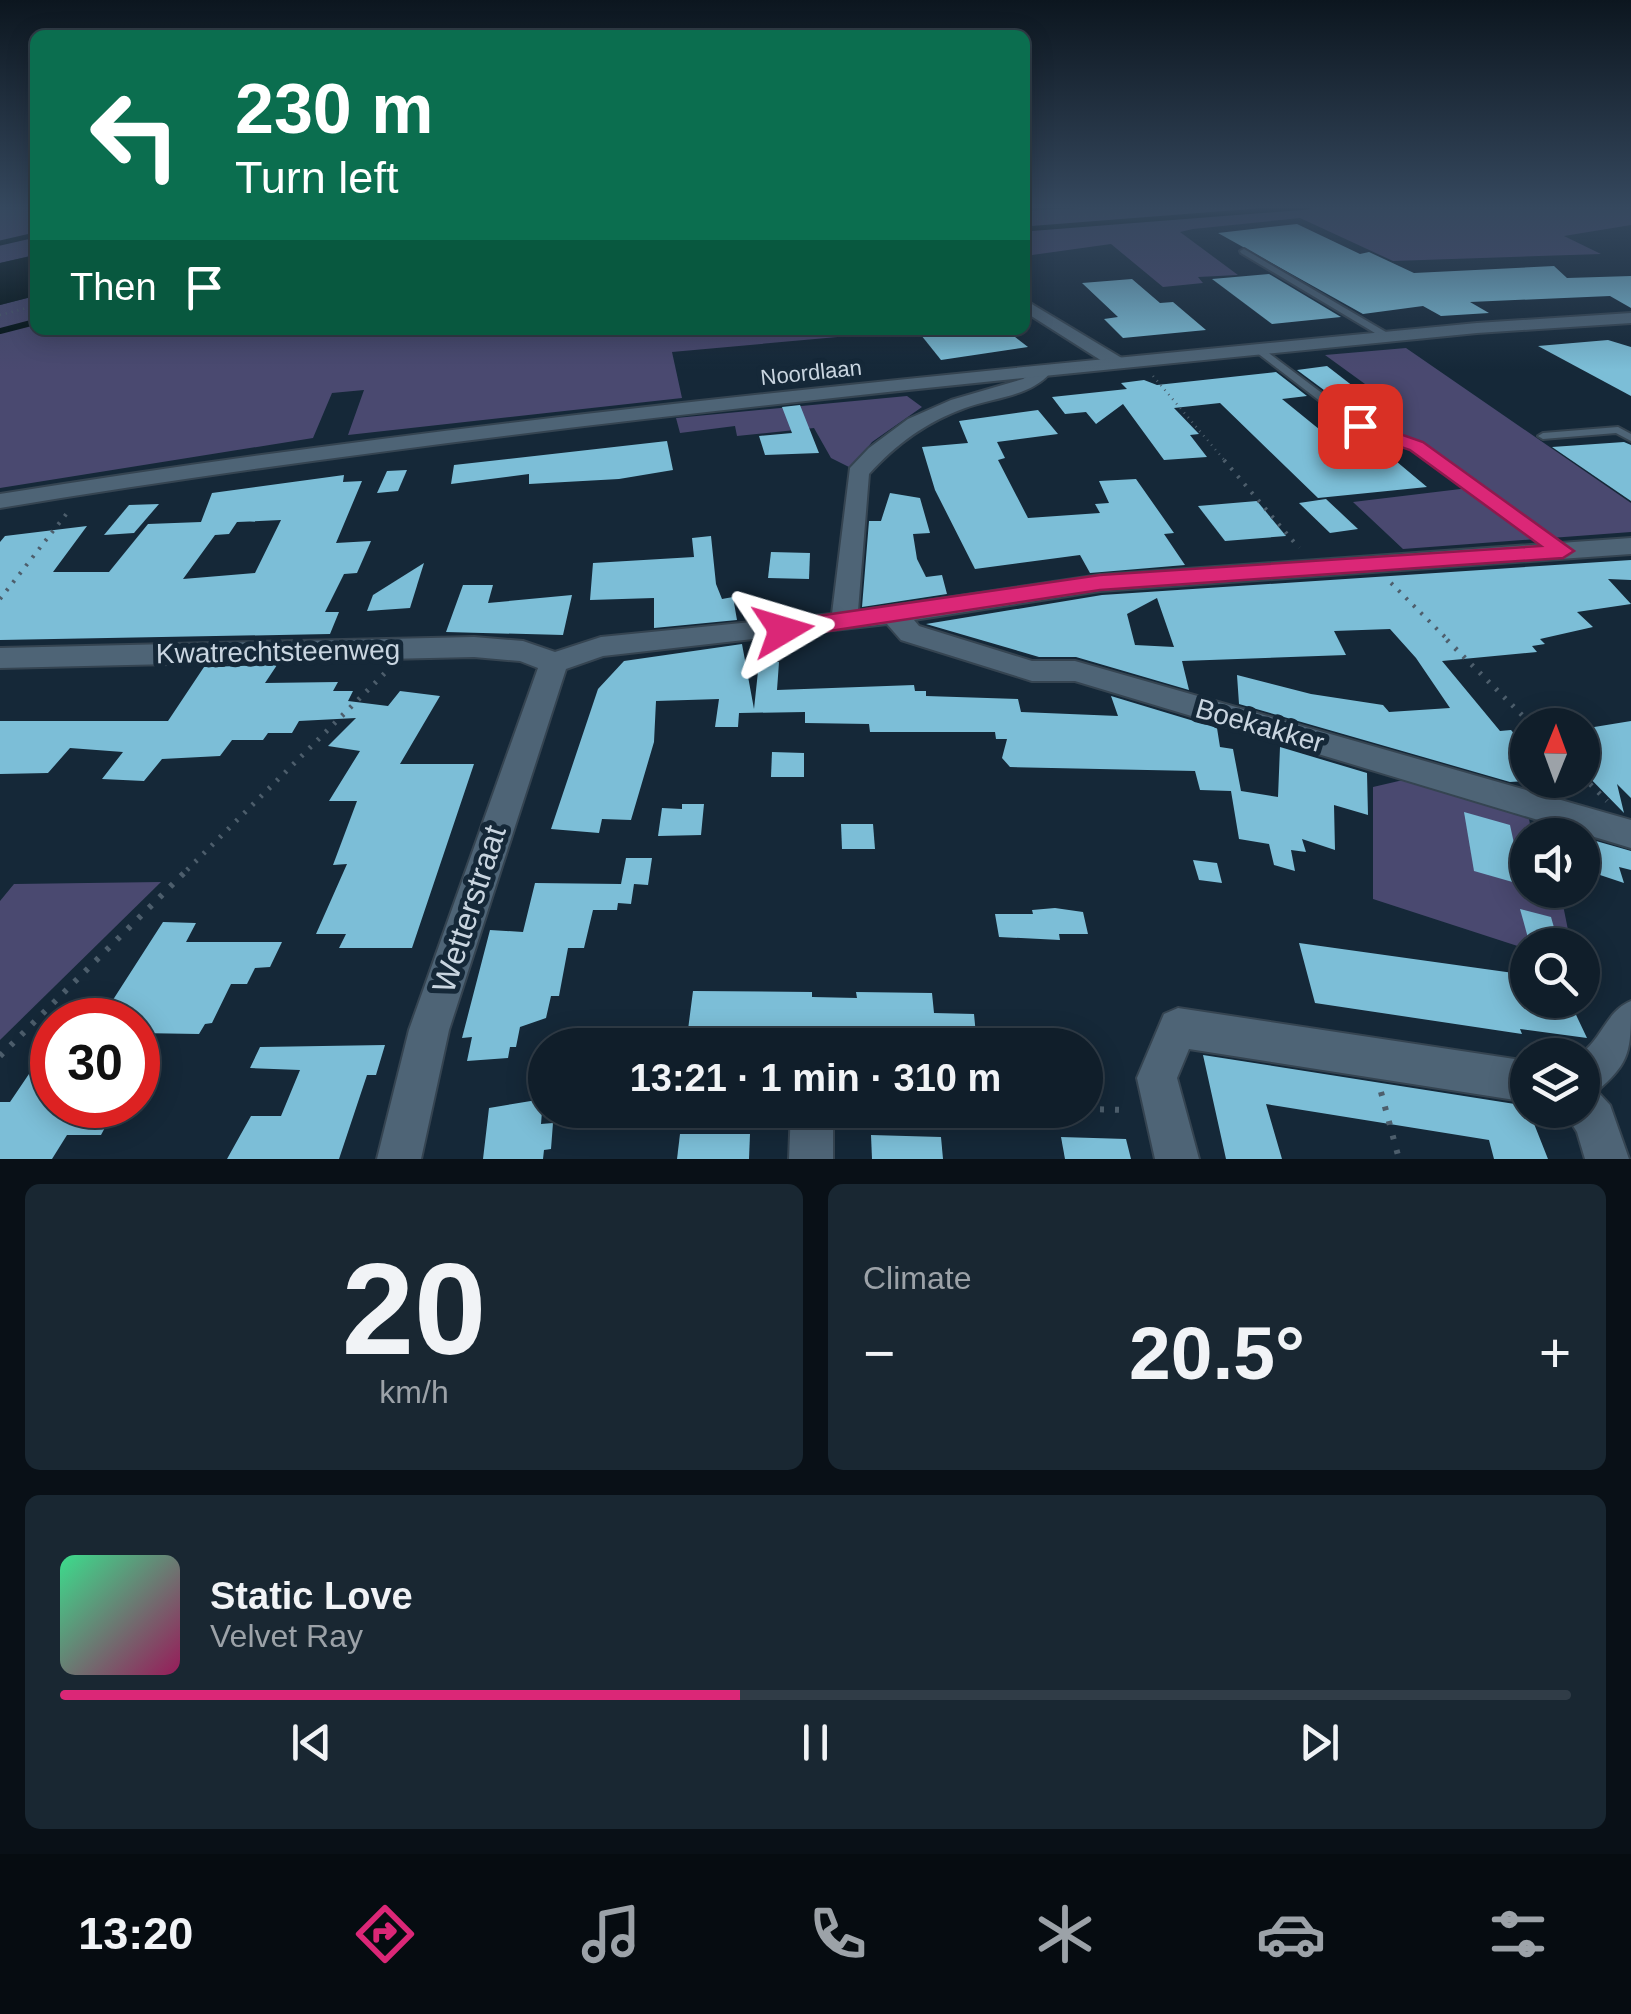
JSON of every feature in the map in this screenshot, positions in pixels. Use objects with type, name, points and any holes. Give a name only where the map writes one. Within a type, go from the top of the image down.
[{"type":"street","points":[[1030,308],[1119,364]]},
{"type":"street","name":"Noordlaan","points":[[0,501],[389,442],[1388,337],[1631,318]]},
{"type":"street","points":[[844,622],[858,473],[882,447],[941,406],[1030,383],[1041,372]]},
{"type":"street","points":[[914,386],[941,406]]},
{"type":"street","points":[[554,663],[601,647],[894,616],[1100,582],[1631,546]]},
{"type":"street","name":"Boekakker","points":[[894,616],[910,634],[1032,671],[1075,671],[1631,834]]},
{"type":"street","name":"Kwatrechtsteenweg","points":[[0,658],[409,648],[523,652],[554,663]]},
{"type":"street","name":"Wetterstraat","points":[[399,1159],[428,1030],[554,663]]},
{"type":"street","points":[[1600,1062],[1631,1020]]},
{"type":"street","points":[[1177,1159],[1157,1078],[1178,1028],[1510,1079]]},
{"type":"street","points":[[811,1159],[812,1128]]},
{"type":"street","points":[[1597,1128],[1607,1159]]},
{"type":"lane","points":[[1261,261],[1388,337]]},
{"type":"lane","points":[[1259,350],[1360,426],[1416,446],[1563,551]]},
{"type":"lane","points":[[1543,436],[1618,430],[1631,438]]},
{"type":"path","points":[[0,314],[30,307]]},
{"type":"path","points":[[1140,362],[1315,567]]},
{"type":"path","points":[[0,599],[88,486]]},
{"type":"path","points":[[1372,564],[1515,708]]},
{"type":"path","points":[[0,1056],[409,648]]},
{"type":"path","points":[[1371,1058],[1400,1159]]},
{"type":"path","points":[[1103,1109],[1165,1110]]},
{"type":"shaded area","points":[[30,261],[30,297],[0,305],[0,263]]},
{"type":"shaded area","points":[[1132,261],[1219,261],[1238,275],[1198,277],[1203,283],[1163,287]]},
{"type":"shaded area","points":[[30,297],[30,335],[860,335],[672,352],[682,398],[348,435],[364,390],[332,393],[313,438],[0,488],[0,305]]},
{"type":"shaded area","points":[[1406,348],[1631,503],[1631,532],[1403,549],[1353,502],[1477,487],[1419,442],[1401,441],[1354,412],[1394,405],[1325,355]]},
{"type":"shaded area","points":[[907,396],[922,407],[872,442],[851,468],[831,458],[814,428],[737,436],[735,426],[680,433],[676,418]]},
{"type":"shaded area","points":[[1416,777],[1527,808],[1529,818],[1510,818],[1510,908],[1564,908],[1568,928],[1510,928],[1510,943],[1373,899],[1373,787]]},
{"type":"shaded area","points":[[161,882],[43,998],[30,998],[30,1011],[0,1040],[0,901],[14,884]]},
{"type":"building","points":[[1268,261],[1388,261],[1414,273],[1554,266],[1567,278],[1631,276],[1631,308],[1610,296],[1470,302],[1489,313],[1441,316],[1423,306],[1363,314]]},
{"type":"building","points":[[1269,274],[1341,317],[1272,324],[1212,279]]},
{"type":"building","points":[[1132,279],[1160,303],[1173,302],[1206,330],[1123,338],[1104,319],[1118,317],[1082,283]]},
{"type":"building","points":[[921,335],[1012,335],[1028,347],[941,360]]},
{"type":"building","points":[[1608,340],[1631,347],[1631,396],[1538,346]]},
{"type":"building","points":[[1327,366],[1358,390],[1328,393],[1297,370]]},
{"type":"building","points":[[1276,372],[1307,396],[1282,399],[1330,438],[1366,436],[1427,487],[1318,498],[1220,403],[1174,408],[1199,434],[1190,435],[1207,457],[1164,460],[1123,404],[1096,424],[1086,412],[1065,414],[1052,397],[1127,389],[1121,383],[1144,380],[1157,385]]},
{"type":"building","points":[[800,405],[819,453],[765,455],[759,436],[792,433],[782,407]]},
{"type":"building","points":[[1038,410],[1058,434],[997,442],[1005,458],[998,460],[1028,518],[1100,513],[1095,504],[1109,503],[1099,481],[1136,479],[1174,533],[1164,534],[1185,565],[1090,573],[1080,555],[975,569],[935,490],[922,447],[968,443],[959,421]]},
{"type":"building","points":[[667,441],[673,470],[619,479],[529,484],[529,474],[451,484],[454,465]]},
{"type":"building","points":[[1624,442],[1631,445],[1631,501],[1552,447]]},
{"type":"building","points":[[407,470],[398,491],[377,493],[387,471]]},
{"type":"building","points":[[344,475],[343,482],[362,481],[336,543],[371,541],[357,573],[344,574],[325,612],[339,612],[330,634],[0,640],[0,542],[5,536],[87,526],[53,572],[109,572],[148,524],[201,522],[212,493]],"holes":[[[281,520],[255,573],[183,579],[215,535],[229,534],[237,522]]]},
{"type":"building","points":[[890,493],[920,498],[930,533],[913,534],[917,559],[926,577],[942,575],[947,594],[862,607],[869,521],[881,521]]},
{"type":"building","points":[[1326,499],[1358,529],[1330,533],[1299,503]]},
{"type":"building","points":[[1257,501],[1286,536],[1225,541],[1198,506]]},
{"type":"building","points":[[159,504],[134,533],[104,535],[129,505]]},
{"type":"building","points":[[711,536],[716,584],[722,599],[733,597],[737,620],[654,628],[654,598],[590,600],[593,563],[694,557],[692,538]]},
{"type":"building","points":[[771,552],[810,553],[809,579],[768,578]]},
{"type":"building","points":[[1631,560],[1631,580],[1608,579],[1631,604],[1577,612],[1593,627],[1540,639],[1545,644],[1532,646],[1537,652],[1442,661],[1500,731],[1510,730],[1510,782],[1239,704],[1237,675],[1311,694],[1383,705],[1389,712],[1450,708],[1416,658],[1390,629],[1334,631],[1346,655],[1182,661],[1189,690],[1076,657],[1039,657],[926,624],[1102,595]],"holes":[[[1157,598],[1174,647],[1135,645],[1127,614]]]},
{"type":"building","points":[[424,563],[410,608],[367,611],[373,595]]},
{"type":"building","points":[[463,585],[493,585],[488,603],[572,595],[563,635],[446,632]]},
{"type":"building","points":[[742,644],[754,709],[759,662],[779,662],[777,690],[914,685],[915,691],[926,691],[926,696],[1018,699],[1021,712],[1118,716],[1111,696],[1217,728],[1220,747],[1233,749],[1241,791],[1278,797],[1280,747],[1367,773],[1368,815],[1334,805],[1335,850],[1302,839],[1306,852],[1291,850],[1295,871],[1274,865],[1269,844],[1239,839],[1231,791],[1200,790],[1195,771],[1010,767],[1002,758],[1007,739],[996,739],[995,732],[870,732],[869,724],[805,723],[805,712],[739,713],[738,727],[715,727],[719,699],[656,701],[654,742],[631,820],[602,819],[599,833],[551,829],[598,689],[624,661]]},
{"type":"building","points":[[277,665],[265,683],[338,682],[333,691],[353,691],[348,701],[388,706],[400,691],[440,696],[400,764],[474,764],[412,948],[339,948],[346,934],[316,934],[347,864],[333,865],[357,801],[329,801],[360,751],[328,746],[356,718],[299,721],[292,733],[268,733],[263,740],[232,740],[220,756],[162,759],[144,781],[102,779],[123,752],[70,748],[48,773],[0,774],[0,721],[168,721],[204,667]]},
{"type":"building","points":[[1631,721],[1631,798],[1617,784],[1624,813],[1600,788],[1600,726]]},
{"type":"building","points":[[772,752],[804,753],[804,777],[771,777]]},
{"type":"building","points":[[682,804],[704,804],[701,835],[658,836],[662,808],[682,809]]},
{"type":"building","points":[[1464,812],[1510,825],[1510,881],[1474,871]]},
{"type":"building","points":[[841,824],[873,824],[875,849],[842,849]]},
{"type":"building","points":[[1600,842],[1631,851],[1631,870],[1619,867],[1624,883],[1600,875]]},
{"type":"building","points":[[626,858],[652,858],[648,885],[634,884],[631,904],[618,903],[617,910],[593,910],[584,948],[568,948],[559,996],[551,996],[546,1018],[520,1027],[516,1047],[510,1047],[508,1058],[467,1061],[472,1037],[462,1038],[490,930],[523,932],[535,883],[621,884]]},
{"type":"building","points":[[1193,860],[1217,863],[1222,883],[1199,880]]},
{"type":"building","points":[[1520,909],[1551,917],[1554,928],[1525,928]]},
{"type":"building","points":[[1032,910],[1083,912],[1088,934],[1059,934],[1060,940],[999,937],[995,914],[1033,914]]},
{"type":"building","points":[[163,922],[196,923],[186,942],[282,942],[270,967],[255,968],[247,984],[231,984],[212,1023],[205,1024],[199,1034],[160,1033],[160,998],[114,998]]},
{"type":"building","points":[[1299,943],[1510,972],[1510,1018],[1578,1018],[1587,1038],[1520,1029],[1522,1034],[1315,1003]]},
{"type":"building","points":[[693,991],[812,992],[812,997],[857,998],[856,992],[932,993],[934,1013],[974,1014],[975,1028],[688,1028]]},
{"type":"building","points":[[385,1045],[376,1075],[367,1075],[339,1159],[227,1159],[251,1116],[281,1116],[300,1070],[250,1068],[260,1047]]},
{"type":"building","points":[[1203,1055],[1510,1103],[1510,1128],[1536,1128],[1548,1159],[1494,1159],[1489,1140],[1266,1104],[1282,1159],[1226,1159]]},
{"type":"building","points":[[30,1072],[30,1128],[105,1128],[101,1135],[67,1135],[52,1159],[0,1159],[0,1102],[10,1102]]},
{"type":"building","points":[[528,1102],[528,1128],[553,1128],[551,1149],[544,1150],[543,1159],[483,1159],[489,1108]]},
{"type":"building","points":[[680,1134],[750,1134],[749,1159],[677,1159]]},
{"type":"building","points":[[871,1135],[941,1137],[943,1159],[872,1159]]},
{"type":"building","points":[[1061,1137],[1126,1139],[1131,1159],[1065,1159]]},
{"type":"waterway","points":[[0,331],[30,323]]},
{"type":"route","points":[[783,630],[1100,582],[1563,551],[1416,446],[1360,426]]}]
